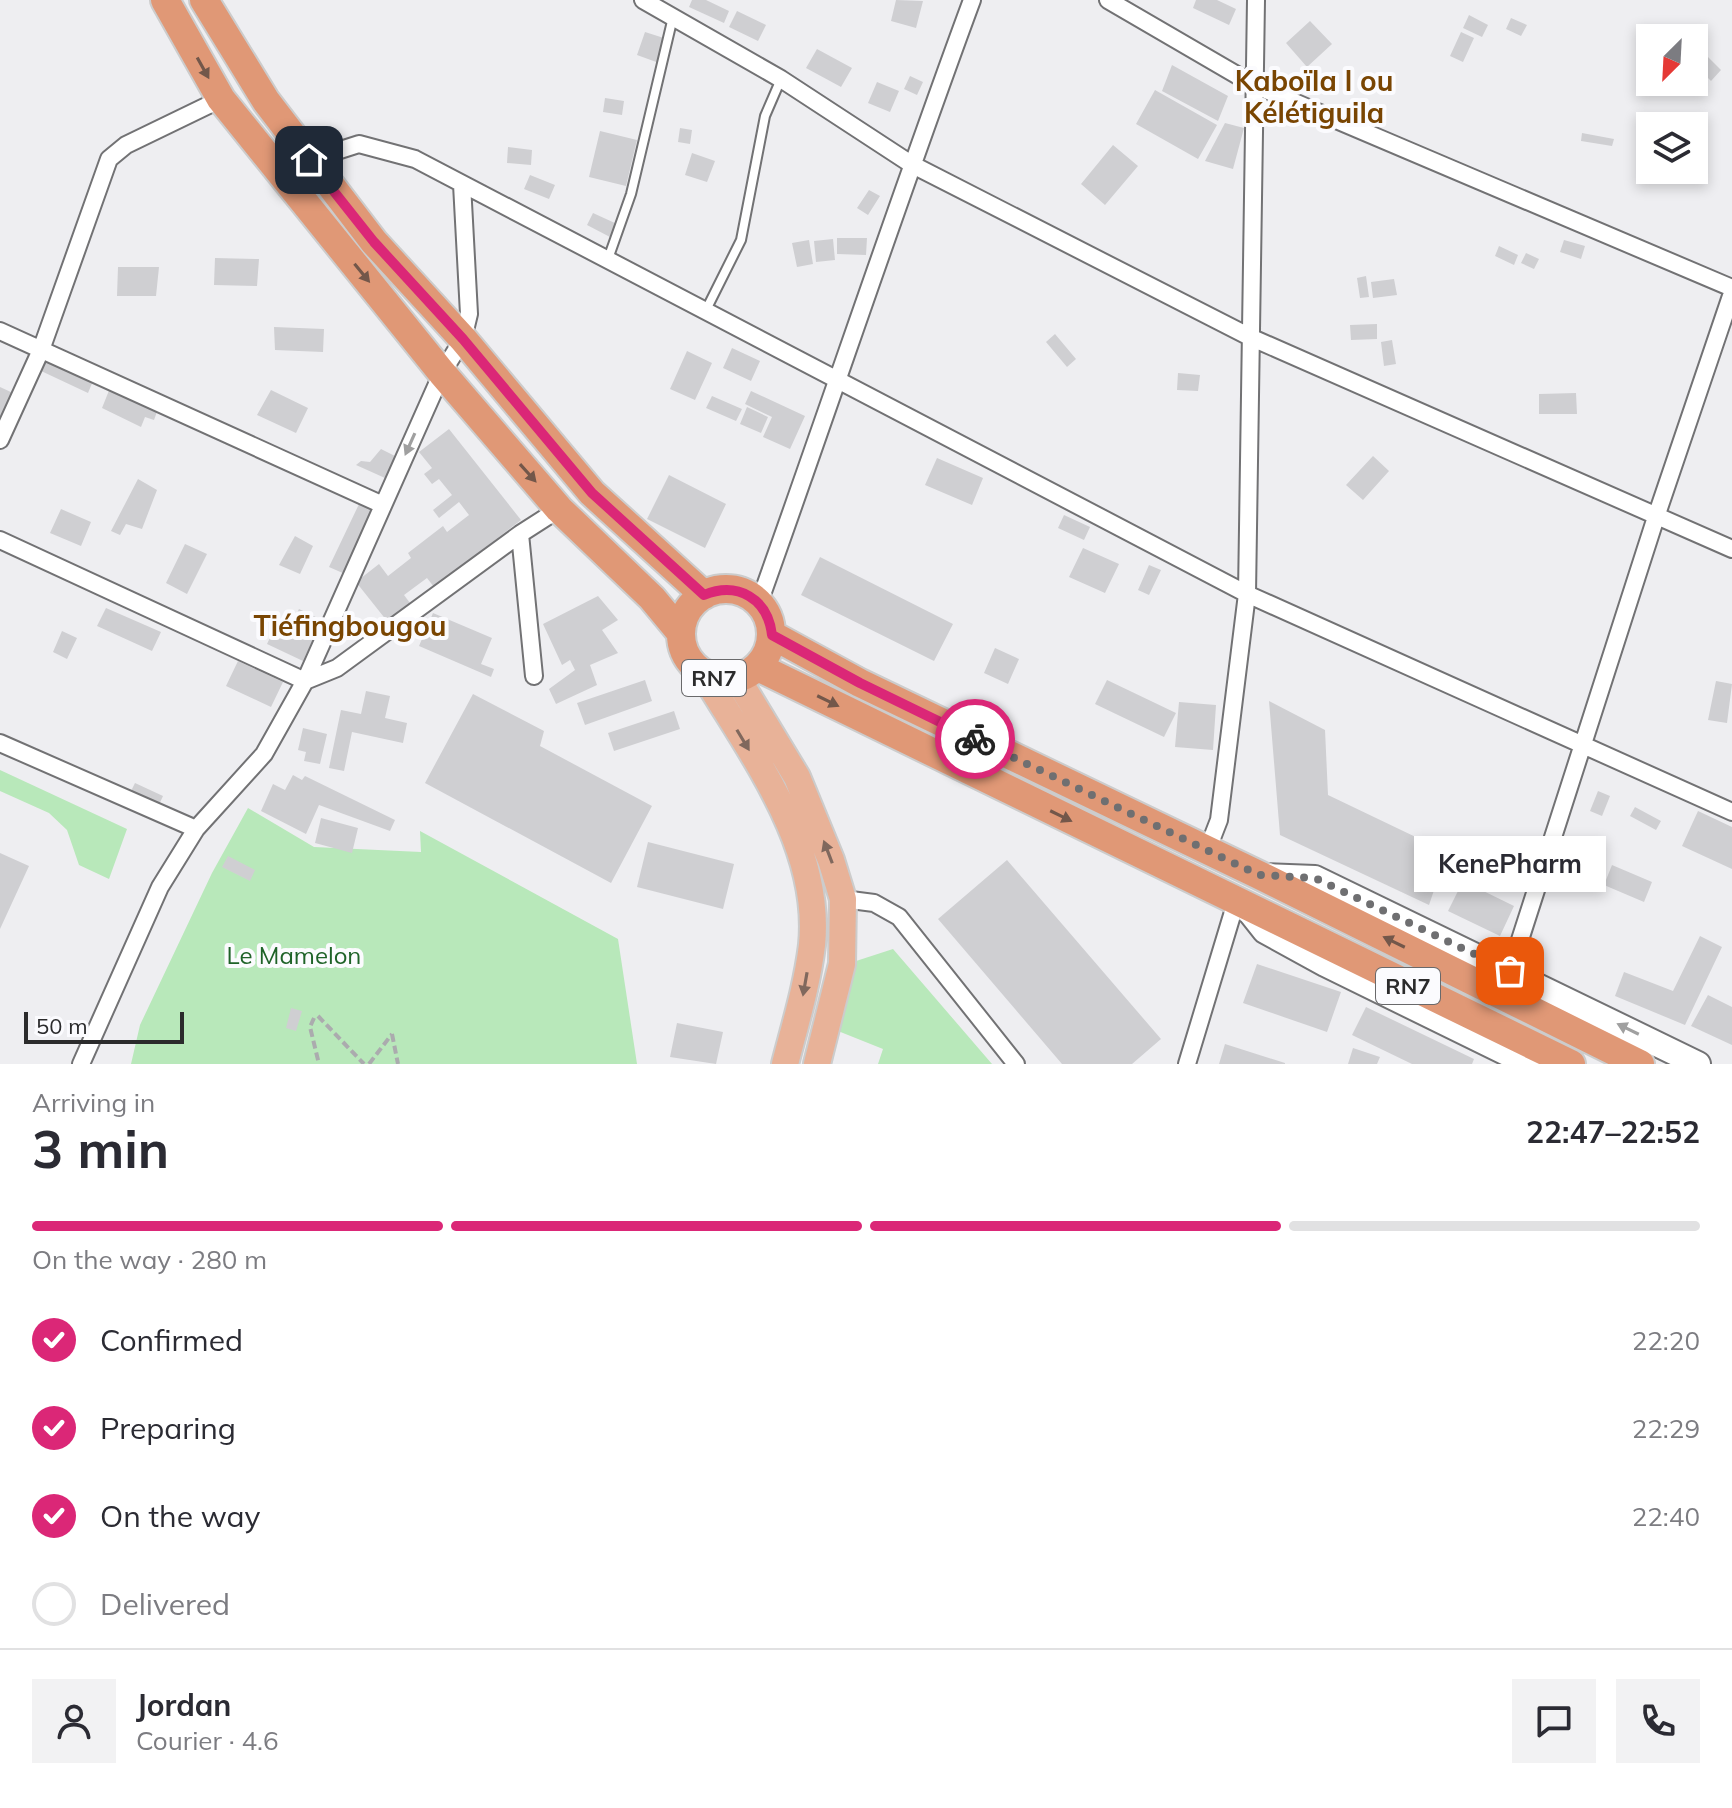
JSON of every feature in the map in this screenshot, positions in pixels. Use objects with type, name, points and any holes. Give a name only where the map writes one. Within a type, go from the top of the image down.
[{"type":"highway","name":"RN7","points":[[165,0],[221,99],[442,373],[559,509],[652,598],[681,633],[686,656],[703,673],[714,678],[748,673],[765,658],[772,635],[770,623],[759,603]]},
{"type":"highway","points":[[204,0],[251,78],[309,160],[374,242],[463,339],[592,493],[704,595],[715,590],[739,590],[759,603]]},
{"type":"highway","name":"RN7","points":[[681,633],[687,611],[704,595]]},
{"type":"highway","name":"RN7","points":[[772,635],[860,683],[1259,875],[1640,1064]]},
{"type":"highway","name":"RN7","points":[[748,673],[1571,1064]]},
{"type":"main road","points":[[703,673],[773,791],[803,858],[811,898],[812,943],[803,996],[785,1064]]},
{"type":"main road","points":[[748,673],[797,777],[831,860],[843,899],[842,964],[817,1064]]},
{"type":"main road","points":[[1259,875],[1315,878],[1698,1064]]},
{"type":"main road","points":[[1241,905],[1265,931],[1494,1056],[1529,1064]]},
{"type":"street","points":[[643,0],[781,79],[911,164],[1250,337],[1732,549]]},
{"type":"street","points":[[759,603],[839,381],[911,164],[972,0]]},
{"type":"street","points":[[1108,0],[1254,85],[1732,290],[1510,971]]},
{"type":"street","points":[[1207,851],[1219,820],[1247,594],[1256,0]]},
{"type":"street","points":[[0,440],[41,350],[109,159],[126,145],[221,99]]},
{"type":"street","points":[[309,160],[359,144],[415,159],[1247,594],[1732,812]]},
{"type":"street","points":[[81,1064],[160,887],[196,829],[264,754],[305,681],[442,373],[463,339],[469,314],[462,184]]},
{"type":"street","points":[[0,331],[383,505]]},
{"type":"street","points":[[0,540],[305,681],[337,668],[559,509]]},
{"type":"street","points":[[520,534],[534,676]]},
{"type":"street","points":[[0,743],[196,829]]},
{"type":"street","points":[[843,899],[874,903],[899,917],[1016,1064]]},
{"type":"street","points":[[1187,1064],[1241,905]]},
{"type":"lane","points":[[608,259],[631,194],[673,17]]},
{"type":"lane","points":[[706,310],[741,240],[765,116],[781,79]]},
{"type":"path","points":[[319,1064],[310,1027],[316,1017],[366,1064],[392,1034],[398,1064]]},
{"type":"green space","points":[[0,770],[127,829],[109,879],[79,865],[67,830],[49,813],[0,791]]},
{"type":"green space","name":"Le Mamelon","points":[[248,808],[314,847],[421,852],[420,831],[618,939],[637,1064],[131,1064],[140,1025],[212,873]]},
{"type":"green space","points":[[893,949],[992,1064],[878,1064],[883,1049],[833,1029],[853,962]]},
{"type":"building","points":[[692,0],[706,0],[729,11],[724,23],[689,7]]},
{"type":"building","points":[[896,0],[923,1],[916,28],[891,21]]},
{"type":"building","points":[[1196,0],[1217,0],[1236,9],[1229,25],[1193,8]]},
{"type":"building","points":[[737,11],[766,25],[758,41],[729,27]]},
{"type":"building","points":[[1469,15],[1488,25],[1482,37],[1463,28]]},
{"type":"building","points":[[1511,18],[1527,25],[1521,36],[1506,29]]},
{"type":"building","points":[[1310,21],[1332,44],[1307,67],[1286,43]]},
{"type":"building","points":[[645,32],[667,39],[659,63],[637,55]]},
{"type":"building","points":[[1461,32],[1474,38],[1463,62],[1450,56]]},
{"type":"building","points":[[817,49],[852,68],[841,87],[806,68]]},
{"type":"building","points":[[1708,57],[1721,70],[1711,81],[1708,78]]},
{"type":"building","points":[[1172,65],[1228,96],[1218,121],[1162,91]]},
{"type":"building","points":[[910,76],[923,82],[917,95],[904,89]]},
{"type":"building","points":[[877,82],[899,91],[890,112],[868,103]]},
{"type":"building","points":[[1155,90],[1217,125],[1198,159],[1136,124]]},
{"type":"building","points":[[605,98],[624,101],[622,115],[603,112]]},
{"type":"building","points":[[1225,123],[1244,128],[1233,169],[1205,161]]},
{"type":"building","points":[[680,128],[692,130],[690,144],[678,142]]},
{"type":"building","points":[[600,131],[637,140],[626,186],[589,177]]},
{"type":"building","points":[[1582,133],[1614,139],[1612,146],[1581,141]]},
{"type":"building","points":[[1113,145],[1138,166],[1105,205],[1081,184]]},
{"type":"building","points":[[508,147],[532,150],[531,165],[507,163]]},
{"type":"building","points":[[692,153],[715,161],[707,182],[685,175]]},
{"type":"building","points":[[530,175],[555,185],[549,199],[524,189]]},
{"type":"building","points":[[869,190],[880,196],[868,215],[857,208]]},
{"type":"building","points":[[593,213],[617,224],[610,237],[587,225]]},
{"type":"building","points":[[837,238],[867,238],[866,255],[837,254]]},
{"type":"building","points":[[833,239],[835,260],[816,262],[814,241]]},
{"type":"building","points":[[809,240],[813,264],[797,267],[792,243]]},
{"type":"building","points":[[1564,240],[1585,246],[1581,259],[1560,252]]},
{"type":"building","points":[[1499,246],[1518,255],[1514,265],[1495,256]]},
{"type":"building","points":[[1526,253],[1539,259],[1534,269],[1521,263]]},
{"type":"building","points":[[215,258],[259,259],[257,286],[214,285]]},
{"type":"building","points":[[118,267],[159,267],[156,296],[117,296]]},
{"type":"building","points":[[1366,276],[1369,297],[1360,298],[1357,278]]},
{"type":"building","points":[[1394,279],[1397,295],[1373,298],[1371,282]]},
{"type":"building","points":[[1377,324],[1377,339],[1351,340],[1350,325]]},
{"type":"building","points":[[274,327],[324,329],[323,352],[275,350]]},
{"type":"building","points":[[1055,334],[1076,359],[1067,367],[1046,342]]},
{"type":"building","points":[[1392,340],[1396,364],[1384,366],[1381,342]]},
{"type":"building","points":[[732,348],[760,361],[751,381],[723,368]]},
{"type":"building","points":[[687,351],[712,363],[695,400],[670,389]]},
{"type":"building","points":[[44,359],[93,381],[88,393],[39,370]]},
{"type":"building","points":[[1178,373],[1200,375],[1198,391],[1177,390]]},
{"type":"building","points":[[0,387],[13,393],[0,420]]},
{"type":"building","points":[[110,388],[158,409],[154,420],[145,417],[141,427],[102,408]]},
{"type":"building","points":[[271,390],[308,408],[296,433],[257,415]]},
{"type":"building","points":[[751,391],[805,416],[790,449],[763,437],[772,417],[745,404]]},
{"type":"building","points":[[1576,393],[1577,414],[1539,414],[1539,394]]},
{"type":"building","points":[[712,396],[742,409],[736,421],[706,408]]},
{"type":"building","points":[[747,407],[768,417],[761,433],[740,424]]},
{"type":"building","points":[[449,429],[521,520],[434,587],[427,578],[404,595],[410,603],[387,621],[356,582],[379,564],[388,576],[411,558],[408,553],[443,526],[447,532],[469,515],[459,502],[439,518],[433,510],[452,495],[439,479],[432,484],[424,474],[432,468],[419,452]]},
{"type":"building","points":[[381,449],[395,456],[385,478],[356,465],[361,461],[370,462]]},
{"type":"building","points":[[1373,456],[1389,471],[1363,500],[1346,485]]},
{"type":"building","points":[[937,458],[983,478],[972,505],[925,485]]},
{"type":"building","points":[[669,475],[726,504],[705,548],[647,519]]},
{"type":"building","points":[[138,479],[157,490],[142,529],[126,524],[120,535],[111,531]]},
{"type":"building","points":[[360,502],[372,509],[345,574],[329,567]]},
{"type":"building","points":[[61,509],[91,522],[81,546],[50,533]]},
{"type":"building","points":[[1064,515],[1090,527],[1084,540],[1058,528]]},
{"type":"building","points":[[295,536],[313,546],[300,574],[279,565]]},
{"type":"building","points":[[185,544],[207,554],[187,594],[166,583]]},
{"type":"building","points":[[1083,548],[1119,564],[1105,593],[1069,577]]},
{"type":"building","points":[[820,557],[953,624],[934,661],[801,595]]},
{"type":"building","points":[[1149,565],[1161,570],[1149,595],[1138,590]]},
{"type":"building","points":[[598,596],[618,620],[602,630],[618,653],[590,665],[597,685],[556,704],[549,689],[575,670],[570,660],[562,665],[543,624]]},
{"type":"building","points":[[106,608],[161,632],[152,651],[97,626]]},
{"type":"building","points":[[299,609],[322,620],[303,661],[267,644],[274,629],[286,634]]},
{"type":"building","points":[[433,613],[492,638],[481,664],[494,669],[491,677],[419,646]]},
{"type":"building","points":[[62,631],[77,638],[67,659],[53,652]]},
{"type":"building","points":[[995,648],[1019,659],[1008,684],[984,673]]},
{"type":"building","points":[[238,661],[283,682],[271,707],[226,686]]},
{"type":"building","points":[[645,680],[652,701],[585,725],[577,703]]},
{"type":"building","points":[[1107,680],[1176,713],[1164,737],[1095,704]]},
{"type":"building","points":[[1716,681],[1732,684],[1727,723],[1708,720]]},
{"type":"building","points":[[366,691],[390,696],[385,718],[407,723],[403,743],[352,732],[344,771],[329,768],[341,710],[361,714]]},
{"type":"building","points":[[473,694],[544,731],[540,746],[652,806],[611,883],[425,783]]},
{"type":"building","points":[[1269,701],[1325,730],[1328,795],[1447,852],[1429,905],[1280,835]]},
{"type":"building","points":[[1179,702],[1216,705],[1213,750],[1175,747]]},
{"type":"building","points":[[674,711],[680,729],[614,751],[608,733]]},
{"type":"building","points":[[303,728],[327,734],[320,764],[304,761],[306,752],[298,750]]},
{"type":"building","points":[[293,775],[302,780],[305,776],[395,820],[390,831],[319,805],[306,834],[261,811],[273,784],[285,790]]},
{"type":"building","points":[[135,783],[163,796],[157,809],[129,795]]},
{"type":"building","points":[[1598,791],[1610,796],[1602,816],[1590,811]]},
{"type":"building","points":[[1635,807],[1661,821],[1656,830],[1630,816]]},
{"type":"building","points":[[1698,811],[1732,827],[1732,869],[1682,846]]},
{"type":"building","points":[[321,818],[358,828],[352,853],[315,843]]},
{"type":"building","points":[[648,842],[734,864],[723,909],[637,887]]},
{"type":"building","points":[[0,853],[29,866],[0,929]]},
{"type":"building","points":[[228,856],[255,870],[250,881],[222,867]]},
{"type":"building","points":[[1007,860],[1161,1039],[1132,1064],[1062,1064],[938,919]]},
{"type":"building","points":[[1612,865],[1652,882],[1644,902],[1604,885]]},
{"type":"building","points":[[1463,881],[1514,906],[1500,936],[1448,911]]},
{"type":"building","points":[[1700,936],[1722,947],[1685,1025],[1615,996],[1624,972],[1673,991]]},
{"type":"building","points":[[1257,964],[1341,992],[1327,1032],[1243,1003]]},
{"type":"building","points":[[1708,995],[1732,1007],[1732,1045],[1691,1026]]},
{"type":"building","points":[[1366,1007],[1474,1059],[1472,1064],[1412,1064],[1352,1035]]},
{"type":"building","points":[[291,1008],[302,1011],[296,1031],[286,1028]]},
{"type":"building","points":[[677,1023],[723,1032],[716,1064],[670,1057]]},
{"type":"building","points":[[1225,1044],[1285,1063],[1285,1064],[1219,1064]]},
{"type":"building","points":[[1353,1048],[1380,1057],[1377,1064],[1348,1064]]},
{"type":"way so far","points":[[975,739],[1259,875],[1315,878],[1510,971]]},
{"type":"place","name":"KenePharm","points":[[1510,971]]},
{"type":"district","name":"Kaboïla I ou Kélétiguila","points":[[1314,96]]},
{"type":"district","name":"Tiéfingbougou","points":[[350,625]]},
{"type":"route","points":[[309,160],[374,242],[463,339],[592,493],[704,595],[727,589],[749,595],[766,612],[772,635],[860,683],[975,739]]}]
